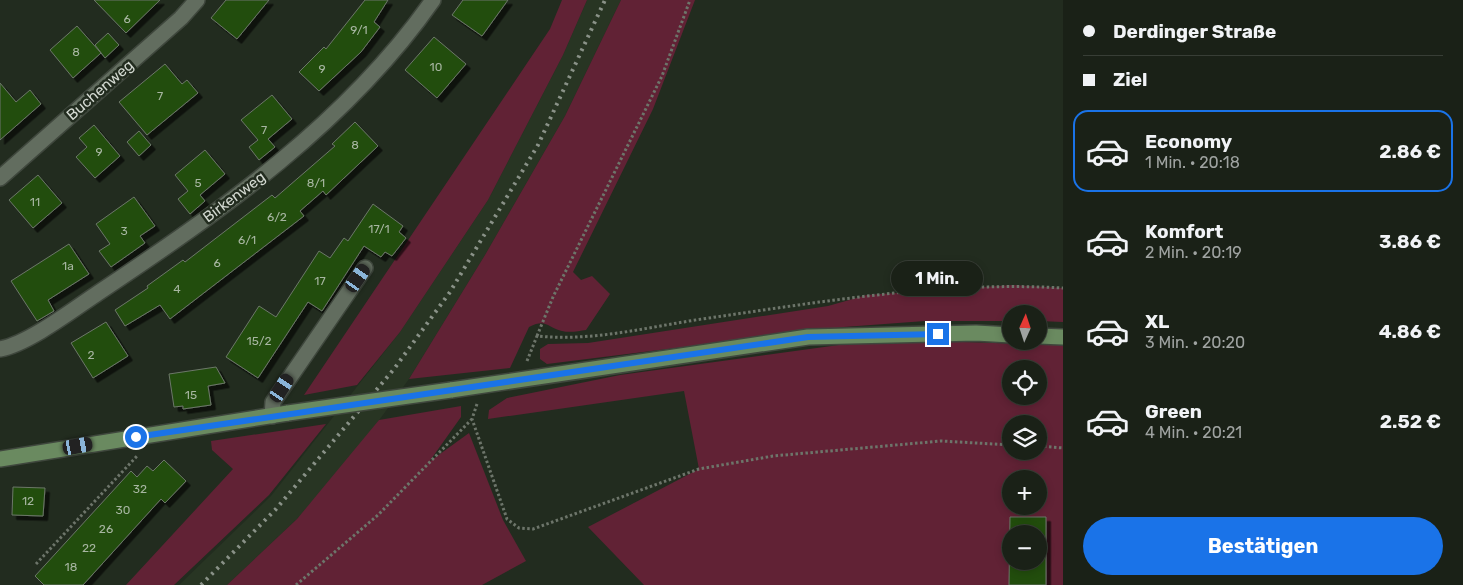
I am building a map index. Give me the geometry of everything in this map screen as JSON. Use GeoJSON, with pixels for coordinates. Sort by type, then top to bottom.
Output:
{"type":"FeatureCollection","features":[{"type":"Feature","properties":{"kind":"main road"},"geometry":{"type":"LineString","coordinates":[[0,460],[288,413],[808,337],[1002,335]]}},
{"type":"Feature","properties":{"kind":"main road"},"geometry":{"type":"LineString","coordinates":[[1048,336],[1063,337]]}},
{"type":"Feature","properties":{"kind":"street","name":"Buchenweg"},"geometry":{"type":"LineString","coordinates":[[0,178],[181,18],[197,0]]}},
{"type":"Feature","properties":{"kind":"street","name":"Birkenweg"},"geometry":{"type":"LineString","coordinates":[[0,349],[43,330],[175,242],[292,153],[367,81],[419,20],[433,0]]}},
{"type":"Feature","properties":{"kind":"street"},"geometry":{"type":"LineString","coordinates":[[272,416],[273,402],[365,268]]}},
{"type":"Feature","properties":{"kind":"path"},"geometry":{"type":"LineString","coordinates":[[519,380],[552,297],[662,76],[690,0]]}},
{"type":"Feature","properties":{"kind":"path"},"geometry":{"type":"LineString","coordinates":[[536,336],[589,338],[867,295],[1013,285],[1063,288]]}},
{"type":"Feature","properties":{"kind":"path"},"geometry":{"type":"LineString","coordinates":[[296,585],[378,515],[472,420],[476,408],[477,386]]}},
{"type":"Feature","properties":{"kind":"path"},"geometry":{"type":"LineString","coordinates":[[472,420],[507,519],[519,528],[533,529],[699,469],[773,456],[941,441],[1002,444]]}},
{"type":"Feature","properties":{"kind":"path"},"geometry":{"type":"LineString","coordinates":[[36,564],[138,455],[136,437]]}},
{"type":"Feature","properties":{"kind":"path"},"geometry":{"type":"LineString","coordinates":[[1047,447],[1063,448]]}},
{"type":"Feature","properties":{"kind":"shaded area"},"geometry":{"type":"Polygon","coordinates":[[[562,0],[587,0],[563,55],[488,200],[400,332],[357,385],[304,395],[550,29],[562,0]]]}},
{"type":"Feature","properties":{"kind":"shaded area"},"geometry":{"type":"Polygon","coordinates":[[[587,0],[621,0],[565,116],[485,255],[409,379],[364,441],[297,519],[227,585],[179,585],[271,496],[400,332],[488,200],[563,55],[587,0]]]}},
{"type":"Feature","properties":{"kind":"shaded area"},"geometry":{"type":"Polygon","coordinates":[[[621,0],[695,0],[653,109],[573,272],[581,280],[592,276],[610,294],[586,330],[565,332],[540,323],[529,327],[510,368],[409,379],[485,255],[565,116],[621,0]]]}},
{"type":"Feature","properties":{"kind":"shaded area"},"geometry":{"type":"Polygon","coordinates":[[[1013,285],[1063,288],[1063,322],[1048,321],[1048,305],[1002,305],[1002,321],[925,321],[844,327],[547,364],[540,359],[540,349],[548,344],[588,343],[828,306],[867,295],[1013,285]]]}},
{"type":"Feature","properties":{"kind":"shaded area"},"geometry":{"type":"Polygon","coordinates":[[[1002,343],[1002,350],[1048,350],[1048,345],[1063,345],[1063,585],[644,585],[588,527],[699,469],[684,391],[488,419],[489,410],[507,398],[620,375],[846,344],[1002,343]]]}},
{"type":"Feature","properties":{"kind":"shaded area"},"geometry":{"type":"Polygon","coordinates":[[[461,406],[461,417],[429,462],[469,433],[503,520],[526,561],[482,585],[227,585],[297,519],[379,420],[461,406]]]}},
{"type":"Feature","properties":{"kind":"shaded area"},"geometry":{"type":"Polygon","coordinates":[[[326,424],[269,495],[174,585],[126,585],[233,469],[212,450],[211,441],[326,424]]]}},
{"type":"Feature","properties":{"kind":"building"},"geometry":{"type":"Polygon","coordinates":[[[94,0],[160,0],[126,33],[94,0]]]}},
{"type":"Feature","properties":{"kind":"building"},"geometry":{"type":"Polygon","coordinates":[[[226,0],[269,0],[237,39],[211,18],[226,0]]]}},
{"type":"Feature","properties":{"kind":"building"},"geometry":{"type":"Polygon","coordinates":[[[365,0],[388,0],[374,22],[380,27],[361,52],[319,91],[299,72],[324,47],[326,49],[365,0]]]}},
{"type":"Feature","properties":{"kind":"building"},"geometry":{"type":"Polygon","coordinates":[[[463,0],[508,0],[482,36],[452,15],[463,0]]]}},
{"type":"Feature","properties":{"kind":"building"},"geometry":{"type":"Polygon","coordinates":[[[77,26],[101,53],[73,78],[50,50],[77,26]]]}},
{"type":"Feature","properties":{"kind":"building"},"geometry":{"type":"Polygon","coordinates":[[[108,33],[119,45],[105,58],[95,45],[108,33]]]}},
{"type":"Feature","properties":{"kind":"building"},"geometry":{"type":"Polygon","coordinates":[[[434,37],[466,64],[437,98],[405,70],[434,37]]]}},
{"type":"Feature","properties":{"kind":"building"},"geometry":{"type":"Polygon","coordinates":[[[165,64],[182,84],[187,80],[198,93],[147,135],[119,102],[165,64]]]}},
{"type":"Feature","properties":{"kind":"building"},"geometry":{"type":"Polygon","coordinates":[[[0,83],[16,102],[30,90],[41,104],[0,140],[0,83]]]}},
{"type":"Feature","properties":{"kind":"building"},"geometry":{"type":"Polygon","coordinates":[[[272,95],[292,119],[268,139],[275,147],[259,160],[249,147],[258,140],[241,120],[272,95]]]}},
{"type":"Feature","properties":{"kind":"building"},"geometry":{"type":"Polygon","coordinates":[[[355,122],[378,146],[326,195],[323,191],[300,211],[304,216],[170,319],[160,305],[125,326],[115,310],[148,288],[147,286],[183,260],[185,262],[272,195],[275,198],[335,146],[332,144],[355,122]]]}},
{"type":"Feature","properties":{"kind":"building"},"geometry":{"type":"Polygon","coordinates":[[[94,125],[120,156],[95,178],[76,157],[87,147],[79,138],[94,125]]]}},
{"type":"Feature","properties":{"kind":"building"},"geometry":{"type":"Polygon","coordinates":[[[139,131],[151,145],[139,156],[127,142],[139,131]]]}},
{"type":"Feature","properties":{"kind":"building"},"geometry":{"type":"Polygon","coordinates":[[[205,150],[225,174],[200,195],[205,201],[190,214],[178,199],[188,191],[175,175],[205,150]]]}},
{"type":"Feature","properties":{"kind":"building"},"geometry":{"type":"Polygon","coordinates":[[[38,175],[62,203],[33,228],[9,200],[38,175]]]}},
{"type":"Feature","properties":{"kind":"building"},"geometry":{"type":"Polygon","coordinates":[[[134,197],[155,226],[140,236],[145,243],[111,267],[99,251],[110,244],[96,224],[134,197]]]}},
{"type":"Feature","properties":{"kind":"building"},"geometry":{"type":"Polygon","coordinates":[[[373,204],[403,226],[399,232],[406,238],[392,256],[385,252],[381,257],[364,246],[322,311],[308,302],[258,378],[226,357],[259,306],[276,317],[319,251],[330,258],[344,238],[348,241],[373,204]]]}},
{"type":"Feature","properties":{"kind":"building"},"geometry":{"type":"Polygon","coordinates":[[[69,244],[89,274],[48,300],[54,311],[37,321],[11,281],[69,244]]]}},
{"type":"Feature","properties":{"kind":"building"},"geometry":{"type":"Polygon","coordinates":[[[106,322],[128,356],[93,378],[71,343],[106,322]]]}},
{"type":"Feature","properties":{"kind":"building"},"geometry":{"type":"Polygon","coordinates":[[[216,367],[225,383],[208,386],[211,405],[183,409],[183,406],[174,407],[169,374],[216,367]]]}},
{"type":"Feature","properties":{"kind":"building"},"geometry":{"type":"Polygon","coordinates":[[[164,460],[186,481],[165,503],[161,499],[83,585],[44,585],[35,576],[131,471],[137,477],[147,466],[153,471],[164,460]]]}},
{"type":"Feature","properties":{"kind":"building"},"geometry":{"type":"Polygon","coordinates":[[[13,487],[45,488],[43,516],[12,515],[13,487]]]}},
{"type":"Feature","properties":{"kind":"building"},"geometry":{"type":"Polygon","coordinates":[[[1010,517],[1046,517],[1046,525],[1010,525],[1010,517]]]}},
{"type":"Feature","properties":{"kind":"building"},"geometry":{"type":"Polygon","coordinates":[[[1009,570],[1046,570],[1046,585],[1009,585],[1009,570]]]}},
{"type":"Feature","properties":{"kind":"railway"},"geometry":{"type":"LineString","coordinates":[[201,585],[276,509],[394,369],[450,292],[538,145],[605,0]]}},
{"type":"Feature","properties":{"kind":"route"},"geometry":{"type":"LineString","coordinates":[[136,437],[808,337],[938,334]]}}]}
